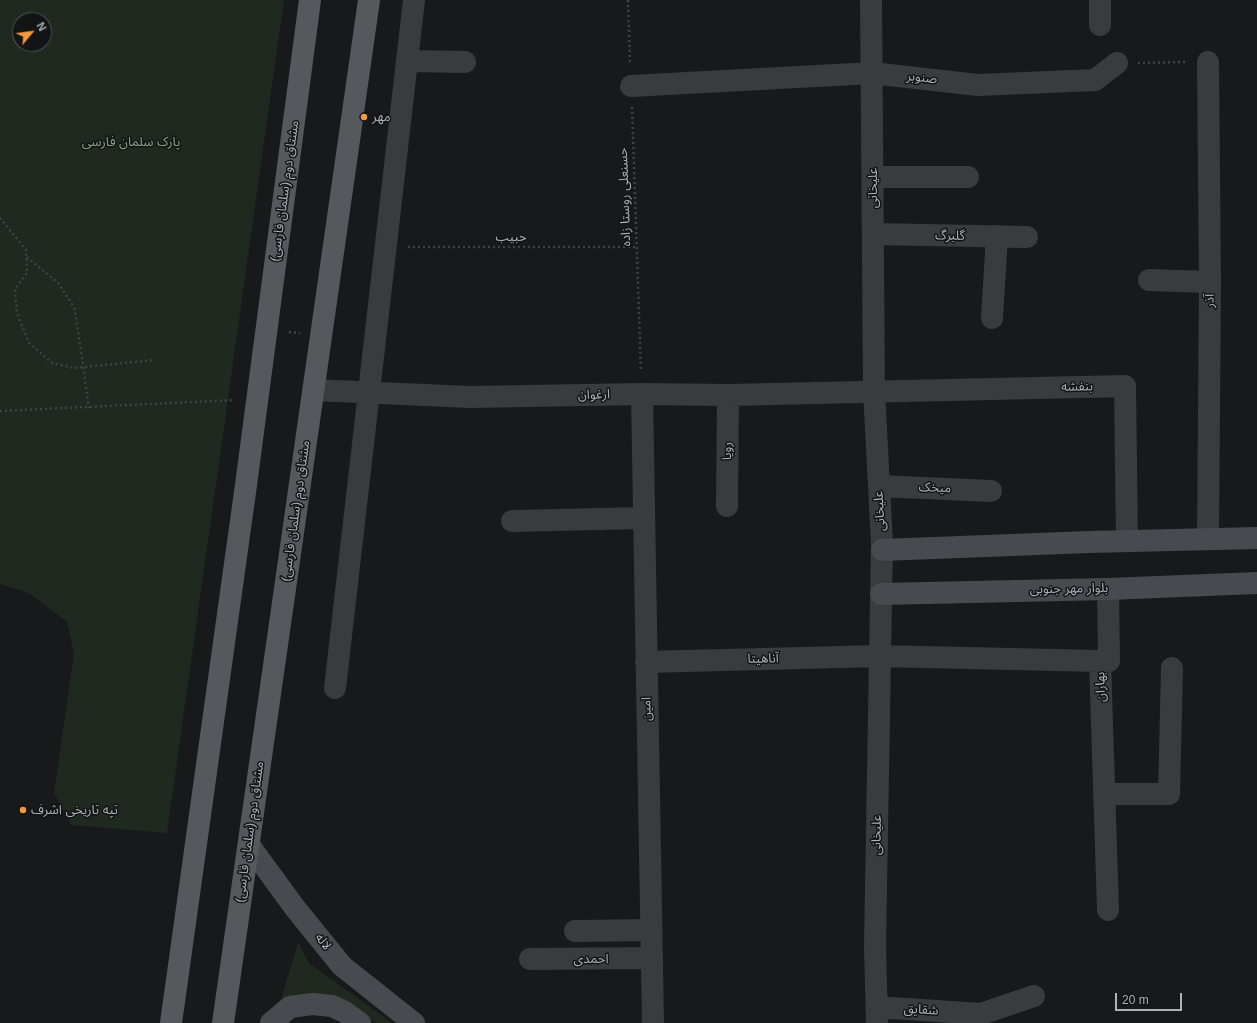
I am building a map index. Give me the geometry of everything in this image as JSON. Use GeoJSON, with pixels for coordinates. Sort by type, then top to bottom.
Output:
{"type":"FeatureCollection","features":[{"type":"Feature","properties":{"kind":"main road","name":"مشتاق دوم (سلمان فارسی)"},"geometry":{"type":"LineString","coordinates":[[171,1023],[310,0]]}},
{"type":"Feature","properties":{"kind":"main road","name":"مشتاق دوم (سلمان فارسی)"},"geometry":{"type":"LineString","coordinates":[[223,1023],[369,0]]}},
{"type":"Feature","properties":{"kind":"street"},"geometry":{"type":"LineString","coordinates":[[335,688],[414,0]]}},
{"type":"Feature","properties":{"kind":"street","name":"علیخانی"},"geometry":{"type":"LineString","coordinates":[[871,0],[874,391],[882,550],[875,946],[877,1015]]}},
{"type":"Feature","properties":{"kind":"street"},"geometry":{"type":"LineString","coordinates":[[1100,0],[1100,25]]}},
{"type":"Feature","properties":{"kind":"street"},"geometry":{"type":"LineString","coordinates":[[407,61],[465,62]]}},
{"type":"Feature","properties":{"kind":"street","name":"آذر"},"geometry":{"type":"LineString","coordinates":[[1208,62],[1210,282],[1208,539]]}},
{"type":"Feature","properties":{"kind":"street","name":"صنوبر"},"geometry":{"type":"LineString","coordinates":[[631,86],[872,73],[978,85],[1095,80],[1117,63]]}},
{"type":"Feature","properties":{"kind":"street"},"geometry":{"type":"LineString","coordinates":[[872,177],[968,177]]}},
{"type":"Feature","properties":{"kind":"street","name":"گلبرگ"},"geometry":{"type":"LineString","coordinates":[[873,234],[1027,237]]}},
{"type":"Feature","properties":{"kind":"street"},"geometry":{"type":"LineString","coordinates":[[992,318],[997,236]]}},
{"type":"Feature","properties":{"kind":"street"},"geometry":{"type":"LineString","coordinates":[[1149,280],[1210,282]]}},
{"type":"Feature","properties":{"kind":"street","name":"بنفشه"},"geometry":{"type":"LineString","coordinates":[[874,391],[1125,386],[1127,541]]}},
{"type":"Feature","properties":{"kind":"street","name":"ارغوان"},"geometry":{"type":"LineString","coordinates":[[313,390],[470,397],[642,394],[728,395],[874,391]]}},
{"type":"Feature","properties":{"kind":"street","name":"امین"},"geometry":{"type":"LineString","coordinates":[[642,394],[653,1023]]}},
{"type":"Feature","properties":{"kind":"street","name":"رویا"},"geometry":{"type":"LineString","coordinates":[[727,506],[728,395]]}},
{"type":"Feature","properties":{"kind":"street","name":"میخک"},"geometry":{"type":"LineString","coordinates":[[879,486],[991,491]]}},
{"type":"Feature","properties":{"kind":"street"},"geometry":{"type":"LineString","coordinates":[[512,520],[644,518]]}},
{"type":"Feature","properties":{"kind":"street"},"geometry":{"type":"LineString","coordinates":[[882,550],[1257,538]]}},
{"type":"Feature","properties":{"kind":"street","name":"بلوار مهر جنوبی"},"geometry":{"type":"LineString","coordinates":[[881,594],[1108,589],[1257,583]]}},
{"type":"Feature","properties":{"kind":"street"},"geometry":{"type":"LineString","coordinates":[[1100,661],[1109,661],[1108,589]]}},
{"type":"Feature","properties":{"kind":"street","name":"آناهیتا"},"geometry":{"type":"LineString","coordinates":[[646,662],[880,656]]}},
{"type":"Feature","properties":{"kind":"street","name":"بهاران"},"geometry":{"type":"LineString","coordinates":[[880,656],[1100,661],[1108,910]]}},
{"type":"Feature","properties":{"kind":"street"},"geometry":{"type":"LineString","coordinates":[[1104,794],[1169,794],[1172,668]]}},
{"type":"Feature","properties":{"kind":"street","name":"لاله"},"geometry":{"type":"LineString","coordinates":[[249,845],[295,908],[342,966],[414,1023]]}},
{"type":"Feature","properties":{"kind":"street"},"geometry":{"type":"LineString","coordinates":[[575,930],[651,930]]}},
{"type":"Feature","properties":{"kind":"street","name":"احمدی"},"geometry":{"type":"LineString","coordinates":[[530,959],[652,958]]}},
{"type":"Feature","properties":{"kind":"street","name":"شقایق"},"geometry":{"type":"LineString","coordinates":[[877,1015],[981,1014],[1034,996]]}},
{"type":"Feature","properties":{"kind":"street"},"geometry":{"type":"LineString","coordinates":[[271,1023],[290,1007],[312,1004],[332,1006],[345,1012],[360,1023]]}},
{"type":"Feature","properties":{"kind":"path","name":"حسنعلی روستا زاده"},"geometry":{"type":"LineString","coordinates":[[628,0],[642,394]]}},
{"type":"Feature","properties":{"kind":"path"},"geometry":{"type":"LineString","coordinates":[[1117,63],[1208,62]]}},
{"type":"Feature","properties":{"kind":"path"},"geometry":{"type":"LineString","coordinates":[[0,218],[26,250],[27,273],[15,290],[17,313],[29,343],[52,364],[74,368],[155,360]]}},
{"type":"Feature","properties":{"kind":"path","name":"حبیب"},"geometry":{"type":"LineString","coordinates":[[385,247],[637,247]]}},
{"type":"Feature","properties":{"kind":"path"},"geometry":{"type":"LineString","coordinates":[[26,256],[58,283],[74,307],[89,408]]}},
{"type":"Feature","properties":{"kind":"path"},"geometry":{"type":"LineString","coordinates":[[0,411],[89,408],[257,398]]}},
{"type":"Feature","properties":{"kind":"green space","name":"پارک سلمان فارسی"},"geometry":{"type":"Polygon","coordinates":[[[0,0],[284,0],[167,833],[71,825],[54,793],[74,654],[67,622],[29,593],[0,584],[0,0]]]}},
{"type":"Feature","properties":{"kind":"green space"},"geometry":{"type":"Polygon","coordinates":[[[298,943],[309,963],[392,1023],[376,1023],[333,1001],[279,1006],[298,943]]]}},
{"type":"Feature","properties":{"kind":"place","name":"مهر"},"geometry":{"type":"Point","coordinates":[364,117]}},
{"type":"Feature","properties":{"kind":"place","name":"تپه تاریخی اشرف"},"geometry":{"type":"Point","coordinates":[23,810]}}]}
